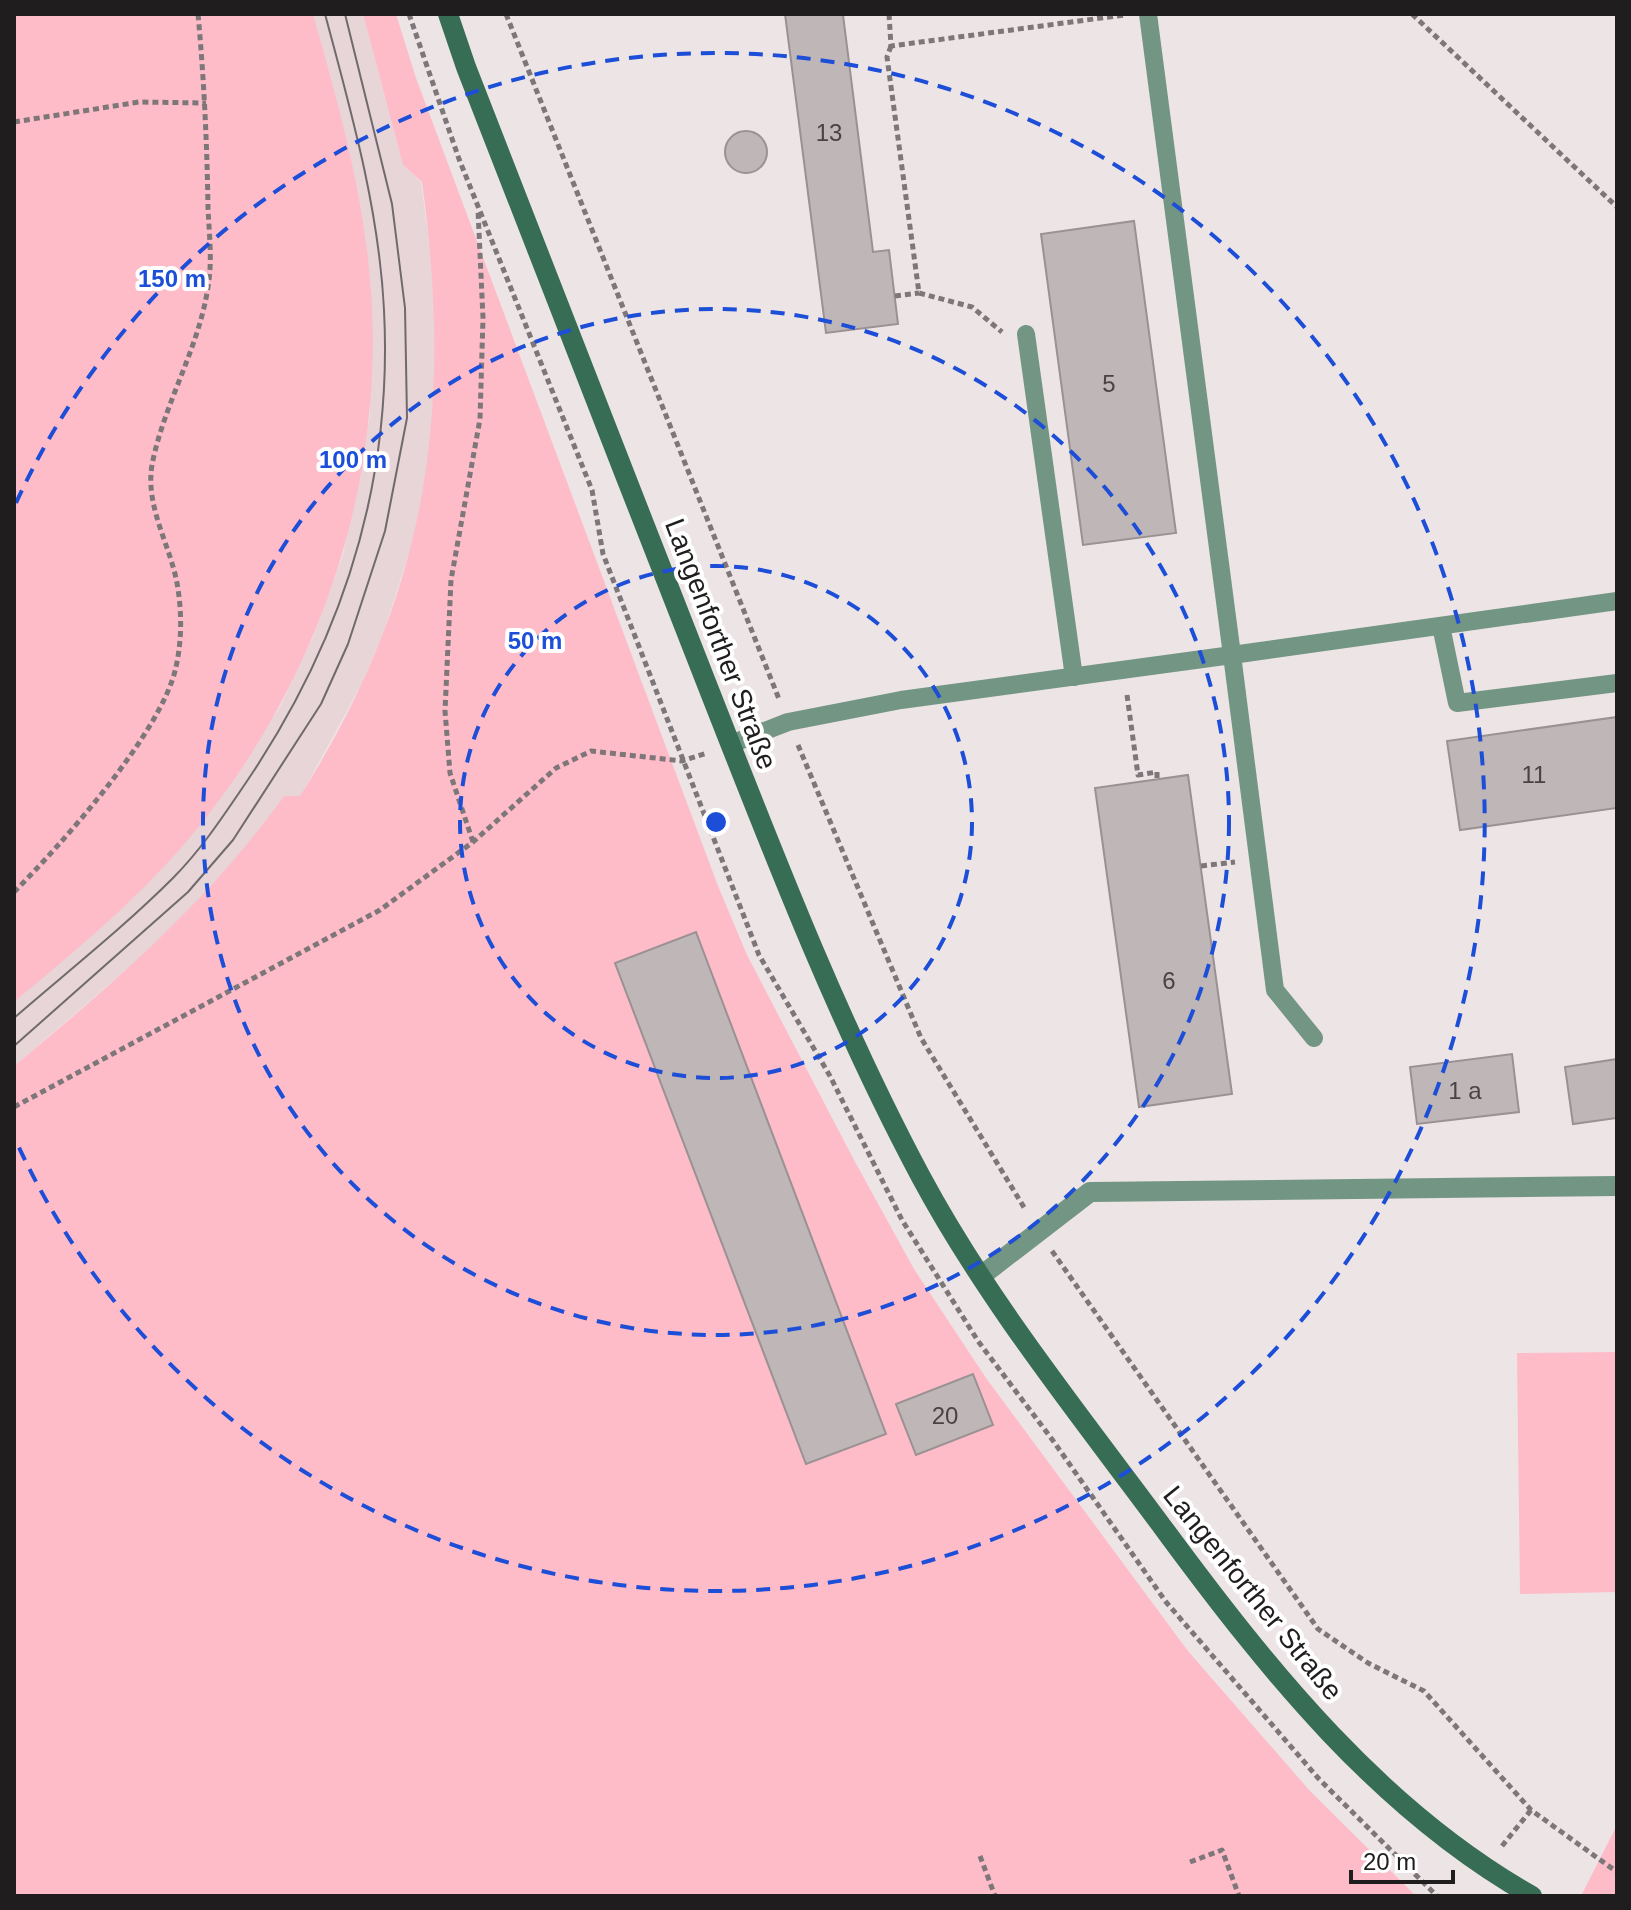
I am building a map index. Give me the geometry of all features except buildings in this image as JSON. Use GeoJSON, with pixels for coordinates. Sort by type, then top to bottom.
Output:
{"type":"FeatureCollection","features":[{"type":"Feature","properties":{"kind":"main road","name":"Langenforther Straße"},"geometry":{"type":"LineString","coordinates":[[448,14],[476,95],[789,897],[865,1066],[923,1181],[981,1276],[1235,1624],[1310,1712],[1434,1832],[1483,1869],[1532,1896]]}},
{"type":"Feature","properties":{"kind":"street"},"geometry":{"type":"LineString","coordinates":[[981,1276],[1090,1192],[1617,1186]]}},
{"type":"Feature","properties":{"kind":"lane"},"geometry":{"type":"LineString","coordinates":[[1148,14],[1275,990],[1314,1038]]}},
{"type":"Feature","properties":{"kind":"lane"},"geometry":{"type":"LineString","coordinates":[[1026,334],[1074,677]]}},
{"type":"Feature","properties":{"kind":"lane"},"geometry":{"type":"LineString","coordinates":[[731,744],[788,722],[901,700],[1617,601]]}},
{"type":"Feature","properties":{"kind":"lane"},"geometry":{"type":"LineString","coordinates":[[1441,626],[1457,703],[1617,683]]}},
{"type":"Feature","properties":{"kind":"path"},"geometry":{"type":"LineString","coordinates":[[14,892],[48,857],[130,754],[159,711],[176,670],[181,632],[176,581],[162,541],[152,468],[194,348],[209,279],[206,103],[198,14]]}},
{"type":"Feature","properties":{"kind":"path"},"geometry":{"type":"LineString","coordinates":[[14,1107],[380,910],[473,842],[556,768],[591,751],[682,761],[603,554],[592,490],[427,74],[409,14]]}},
{"type":"Feature","properties":{"kind":"path"},"geometry":{"type":"LineString","coordinates":[[506,14],[788,722],[921,1038],[1039,1232],[1318,1629],[1368,1663],[1424,1691],[1531,1810],[1617,1872]]}},
{"type":"Feature","properties":{"kind":"path"},"geometry":{"type":"LineString","coordinates":[[889,14],[891,46],[887,57],[919,293]]}},
{"type":"Feature","properties":{"kind":"path"},"geometry":{"type":"LineString","coordinates":[[891,46],[1129,14]]}},
{"type":"Feature","properties":{"kind":"path"},"geometry":{"type":"LineString","coordinates":[[1412,14],[1617,207]]}},
{"type":"Feature","properties":{"kind":"path"},"geometry":{"type":"LineString","coordinates":[[14,122],[139,102],[206,103]]}},
{"type":"Feature","properties":{"kind":"path"},"geometry":{"type":"LineString","coordinates":[[473,842],[450,773],[445,711],[451,580],[480,419],[483,318],[478,204]]}},
{"type":"Feature","properties":{"kind":"path"},"geometry":{"type":"LineString","coordinates":[[895,296],[919,293],[972,307],[1007,336],[1026,334]]}},
{"type":"Feature","properties":{"kind":"path"},"geometry":{"type":"LineString","coordinates":[[1123,670],[1138,775],[1157,772],[1157,780]]}},
{"type":"Feature","properties":{"kind":"path"},"geometry":{"type":"LineString","coordinates":[[1201,866],[1256,859]]}},
{"type":"Feature","properties":{"kind":"path"},"geometry":{"type":"LineString","coordinates":[[1498,1850],[1531,1810]]}},
{"type":"Feature","properties":{"kind":"path"},"geometry":{"type":"LineString","coordinates":[[1190,1862],[1222,1850],[1239,1896]]}},
{"type":"Feature","properties":{"kind":"path"},"geometry":{"type":"LineString","coordinates":[[980,1856],[995,1896]]}},
{"type":"Feature","properties":{"kind":"shaded area"},"geometry":{"type":"Polygon","coordinates":[[[14,14],[313,14],[357,190],[367,250],[373,330],[370,409],[358,488],[339,564],[312,639],[277,710],[235,778],[187,841],[104,925],[14,1002],[14,14]]]}},
{"type":"Feature","properties":{"kind":"shaded area"},"geometry":{"type":"Polygon","coordinates":[[[313,14],[363,14],[403,165],[421,182],[435,287],[437,350],[430,452],[413,541],[382,637],[361,685],[300,797],[284,796],[247,847],[170,932],[14,1066],[14,1002],[151,880],[218,802],[281,705],[313,637],[343,555],[370,416],[371,290],[343,127],[313,14]]]}},
{"type":"Feature","properties":{"kind":"shaded area"},"geometry":{"type":"Polygon","coordinates":[[[363,14],[396,14],[416,78],[718,886],[747,955],[914,1269],[986,1378],[1188,1651],[1310,1791],[1416,1896],[14,1896],[14,1066],[158,940],[224,872],[284,796],[300,796],[343,722],[377,648],[403,575],[421,501],[431,425],[434,348],[431,267],[422,182],[403,165],[363,14]]]}},
{"type":"Feature","properties":{"kind":"shaded area"},"geometry":{"type":"Polygon","coordinates":[[[1617,1352],[1617,1592],[1520,1594],[1517,1353],[1617,1352]]]}},
{"type":"Feature","properties":{"kind":"shaded area"},"geometry":{"type":"Polygon","coordinates":[[[1617,1825],[1617,1896],[1581,1896],[1617,1825]]]}},
{"type":"Feature","properties":{"kind":"tram line"},"geometry":{"type":"LineString","coordinates":[[14,1018],[154,896],[183,868],[210,834],[278,733],[308,677],[354,560],[380,438],[385,375],[384,310],[370,198],[325,14]]}},
{"type":"Feature","properties":{"kind":"tram line"},"geometry":{"type":"LineString","coordinates":[[14,1046],[188,892],[233,840],[321,704],[348,644],[385,531],[407,418],[405,308],[392,204],[345,14]]}}]}
